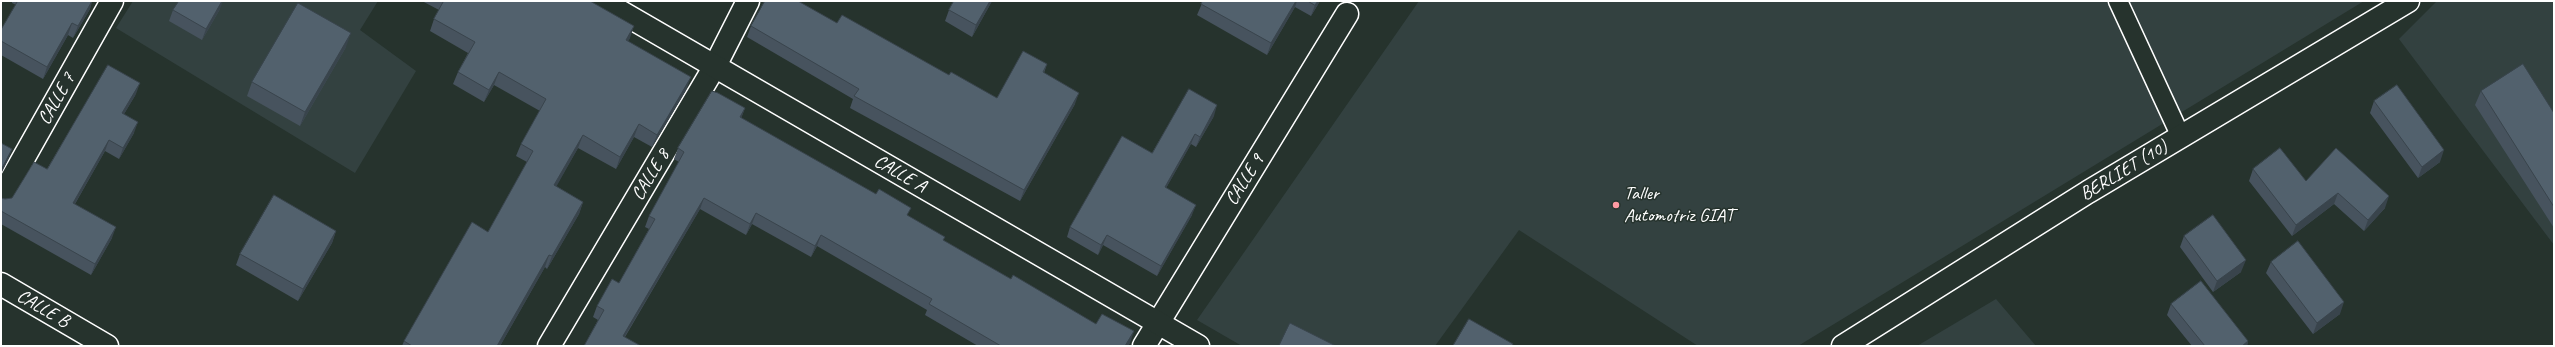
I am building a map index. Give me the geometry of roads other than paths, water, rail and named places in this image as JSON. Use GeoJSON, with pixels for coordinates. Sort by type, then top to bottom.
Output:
{"type":"FeatureCollection","features":[{"type":"Feature","properties":{"kind":"street","name":"CALLE 7"},"geometry":{"type":"LineString","coordinates":[[1,198],[112,1]]}},
{"type":"Feature","properties":{"kind":"street","name":"CALLE A"},"geometry":{"type":"LineString","coordinates":[[602,1],[1198,346]]}},
{"type":"Feature","properties":{"kind":"street","name":"CALLE 8"},"geometry":{"type":"LineString","coordinates":[[549,346],[715,66],[748,1]]}},
{"type":"Feature","properties":{"kind":"street","name":"BERLIET (10)"},"geometry":{"type":"LineString","coordinates":[[1843,346],[2088,192],[2398,4]]}},
{"type":"Feature","properties":{"kind":"street","name":"CALLE 9"},"geometry":{"type":"LineString","coordinates":[[1144,346],[1156,323],[1347,14]]}},
{"type":"Feature","properties":{"kind":"street","name":"CALLE B"},"geometry":{"type":"LineString","coordinates":[[1,284],[107,346]]}},
{"type":"Feature","properties":{"kind":"lane"},"geometry":{"type":"LineString","coordinates":[[2118,1],[2181,137]]}},
{"type":"Feature","properties":{"kind":"place","name":"Taller Automotriz GIAT"},"geometry":{"type":"Point","coordinates":[1616,205]}}]}
